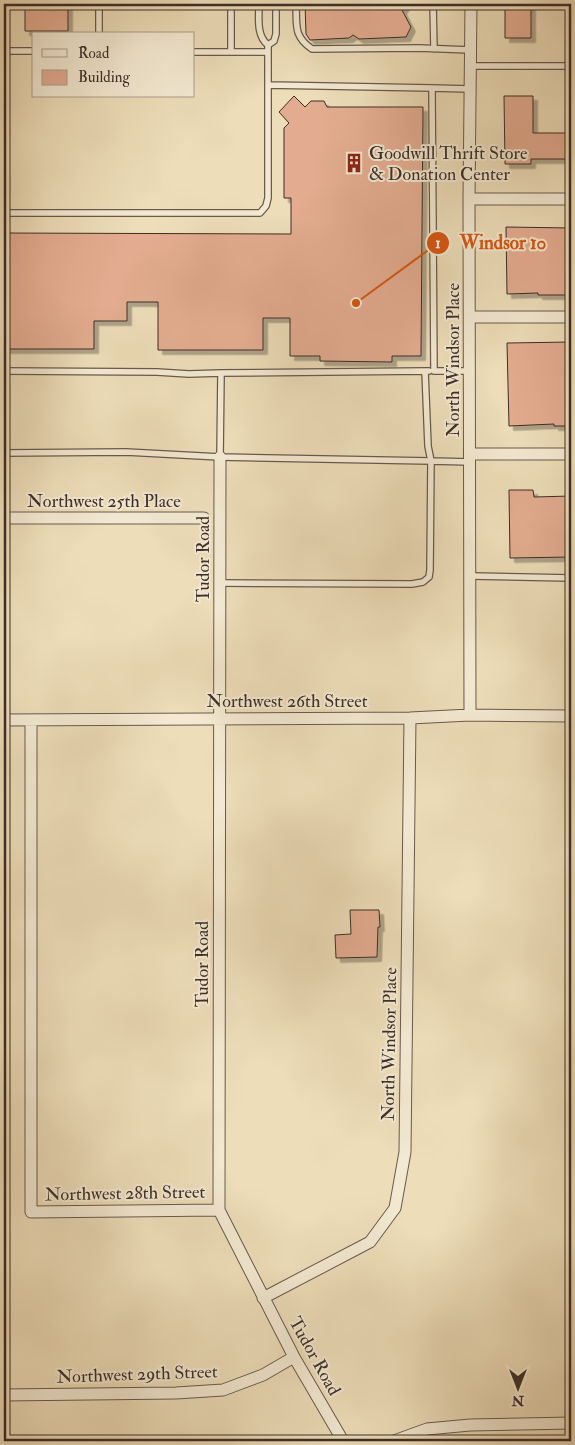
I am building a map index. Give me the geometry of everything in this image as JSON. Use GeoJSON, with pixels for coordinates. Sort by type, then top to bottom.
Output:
{"type":"FeatureCollection","features":[{"type":"Feature","properties":{"kind":"street","name":"North Windsor Place"},"geometry":{"type":"LineString","coordinates":[[470,4],[470,715]]}},
{"type":"Feature","properties":{"kind":"street"},"geometry":{"type":"LineString","coordinates":[[470,199],[571,199]]}},
{"type":"Feature","properties":{"kind":"street"},"geometry":{"type":"LineString","coordinates":[[470,317],[571,317]]}},
{"type":"Feature","properties":{"kind":"street"},"geometry":{"type":"LineString","coordinates":[[471,458],[571,454]]}},
{"type":"Feature","properties":{"kind":"street","name":"Tudor Road"},"geometry":{"type":"LineString","coordinates":[[220,456],[219,1210],[294,1357],[343,1441]]}},
{"type":"Feature","properties":{"kind":"street","name":"Northwest 25th Place"},"geometry":{"type":"LineString","coordinates":[[4,518],[204,518]]}},
{"type":"Feature","properties":{"kind":"street","name":"Northwest 26th Street"},"geometry":{"type":"LineString","coordinates":[[4,720],[410,718],[470,715],[571,716]]}},
{"type":"Feature","properties":{"kind":"street","name":"North Windsor Place"},"geometry":{"type":"LineString","coordinates":[[263,1298],[370,1242],[395,1208],[405,1152],[410,718]]}},
{"type":"Feature","properties":{"kind":"street","name":"Northwest 28th Street"},"geometry":{"type":"LineString","coordinates":[[31,720],[31,1212],[219,1210]]}},
{"type":"Feature","properties":{"kind":"street","name":"Northwest 29th Street"},"geometry":{"type":"LineString","coordinates":[[4,1394],[166,1394],[223,1390],[263,1375],[294,1357]]}},
{"type":"Feature","properties":{"kind":"street"},"geometry":{"type":"LineString","coordinates":[[394,1441],[427,1429],[470,1425],[571,1423]]}},
{"type":"Feature","properties":{"kind":"lane"},"geometry":{"type":"LineString","coordinates":[[99,4],[99,32]]}},
{"type":"Feature","properties":{"kind":"lane"},"geometry":{"type":"LineString","coordinates":[[231,4],[231,52]]}},
{"type":"Feature","properties":{"kind":"lane"},"geometry":{"type":"LineString","coordinates":[[4,213],[260,213],[266,206],[268,198],[268,45],[260,34],[259,4]]}},
{"type":"Feature","properties":{"kind":"lane"},"geometry":{"type":"LineString","coordinates":[[268,45],[274,41],[276,34],[276,4]]}},
{"type":"Feature","properties":{"kind":"lane"},"geometry":{"type":"LineString","coordinates":[[296,4],[297,29],[300,38],[312,49],[470,50]]}},
{"type":"Feature","properties":{"kind":"lane"},"geometry":{"type":"LineString","coordinates":[[433,4],[434,49]]}},
{"type":"Feature","properties":{"kind":"lane"},"geometry":{"type":"LineString","coordinates":[[4,51],[32,51]]}},
{"type":"Feature","properties":{"kind":"lane"},"geometry":{"type":"LineString","coordinates":[[195,52],[268,52]]}},
{"type":"Feature","properties":{"kind":"lane"},"geometry":{"type":"LineString","coordinates":[[470,66],[571,66]]}},
{"type":"Feature","properties":{"kind":"lane"},"geometry":{"type":"LineString","coordinates":[[268,85],[470,89]]}},
{"type":"Feature","properties":{"kind":"lane"},"geometry":{"type":"LineString","coordinates":[[432,88],[434,371]]}},
{"type":"Feature","properties":{"kind":"lane"},"geometry":{"type":"LineString","coordinates":[[221,583],[412,584],[423,582],[429,577],[431,461],[428,446],[425,371]]}},
{"type":"Feature","properties":{"kind":"lane"},"geometry":{"type":"LineString","coordinates":[[4,372],[149,372],[188,374],[470,371]]}},
{"type":"Feature","properties":{"kind":"lane"},"geometry":{"type":"LineString","coordinates":[[220,456],[221,373]]}},
{"type":"Feature","properties":{"kind":"lane"},"geometry":{"type":"LineString","coordinates":[[4,453],[126,452],[431,461],[471,458]]}},
{"type":"Feature","properties":{"kind":"lane"},"geometry":{"type":"LineString","coordinates":[[471,576],[571,578]]}},
{"type":"Feature","properties":{"kind":"building"},"geometry":{"type":"Polygon","coordinates":[[[25,4],[68,4],[68,31],[25,31],[25,4]]]}},
{"type":"Feature","properties":{"kind":"building"},"geometry":{"type":"Polygon","coordinates":[[[305,4],[406,4],[402,10],[411,27],[406,37],[359,39],[353,35],[349,38],[310,40],[306,34],[305,4]]]}},
{"type":"Feature","properties":{"kind":"building"},"geometry":{"type":"Polygon","coordinates":[[[505,4],[531,4],[531,38],[505,38],[505,4]]]}},
{"type":"Feature","properties":{"kind":"building"},"geometry":{"type":"Polygon","coordinates":[[[294,96],[305,107],[311,101],[324,101],[327,107],[423,107],[421,356],[392,356],[392,362],[320,361],[320,356],[290,356],[290,318],[263,318],[263,350],[158,350],[158,302],[127,302],[127,321],[94,321],[94,349],[4,349],[4,233],[291,234],[291,198],[284,198],[284,128],[289,123],[279,112],[294,96]]]}},
{"type":"Feature","properties":{"kind":"building"},"geometry":{"type":"Polygon","coordinates":[[[504,96],[533,96],[533,133],[571,133],[571,159],[531,159],[531,164],[505,164],[504,96]]]}},
{"type":"Feature","properties":{"kind":"building"},"geometry":{"type":"Polygon","coordinates":[[[506,227],[571,228],[571,255],[566,255],[566,295],[538,295],[538,293],[507,294],[506,227]]]}},
{"type":"Feature","properties":{"kind":"building"},"geometry":{"type":"Polygon","coordinates":[[[571,342],[571,426],[554,426],[554,424],[509,426],[507,343],[571,342]]]}},
{"type":"Feature","properties":{"kind":"building"},"geometry":{"type":"Polygon","coordinates":[[[509,490],[533,490],[534,497],[571,496],[571,557],[510,558],[509,490]]]}},
{"type":"Feature","properties":{"kind":"building"},"geometry":{"type":"Polygon","coordinates":[[[350,910],[379,910],[380,927],[378,927],[377,957],[336,958],[335,935],[351,934],[350,910]]]}},
{"type":"Feature","properties":{"kind":"place","name":"Goodwill Thrift Store & Donation Center"},"geometry":{"type":"Point","coordinates":[354,163]}},
{"type":"Feature","properties":{"kind":"place","name":"Windsor 10"},"geometry":{"type":"Point","coordinates":[356,303]}}]}
